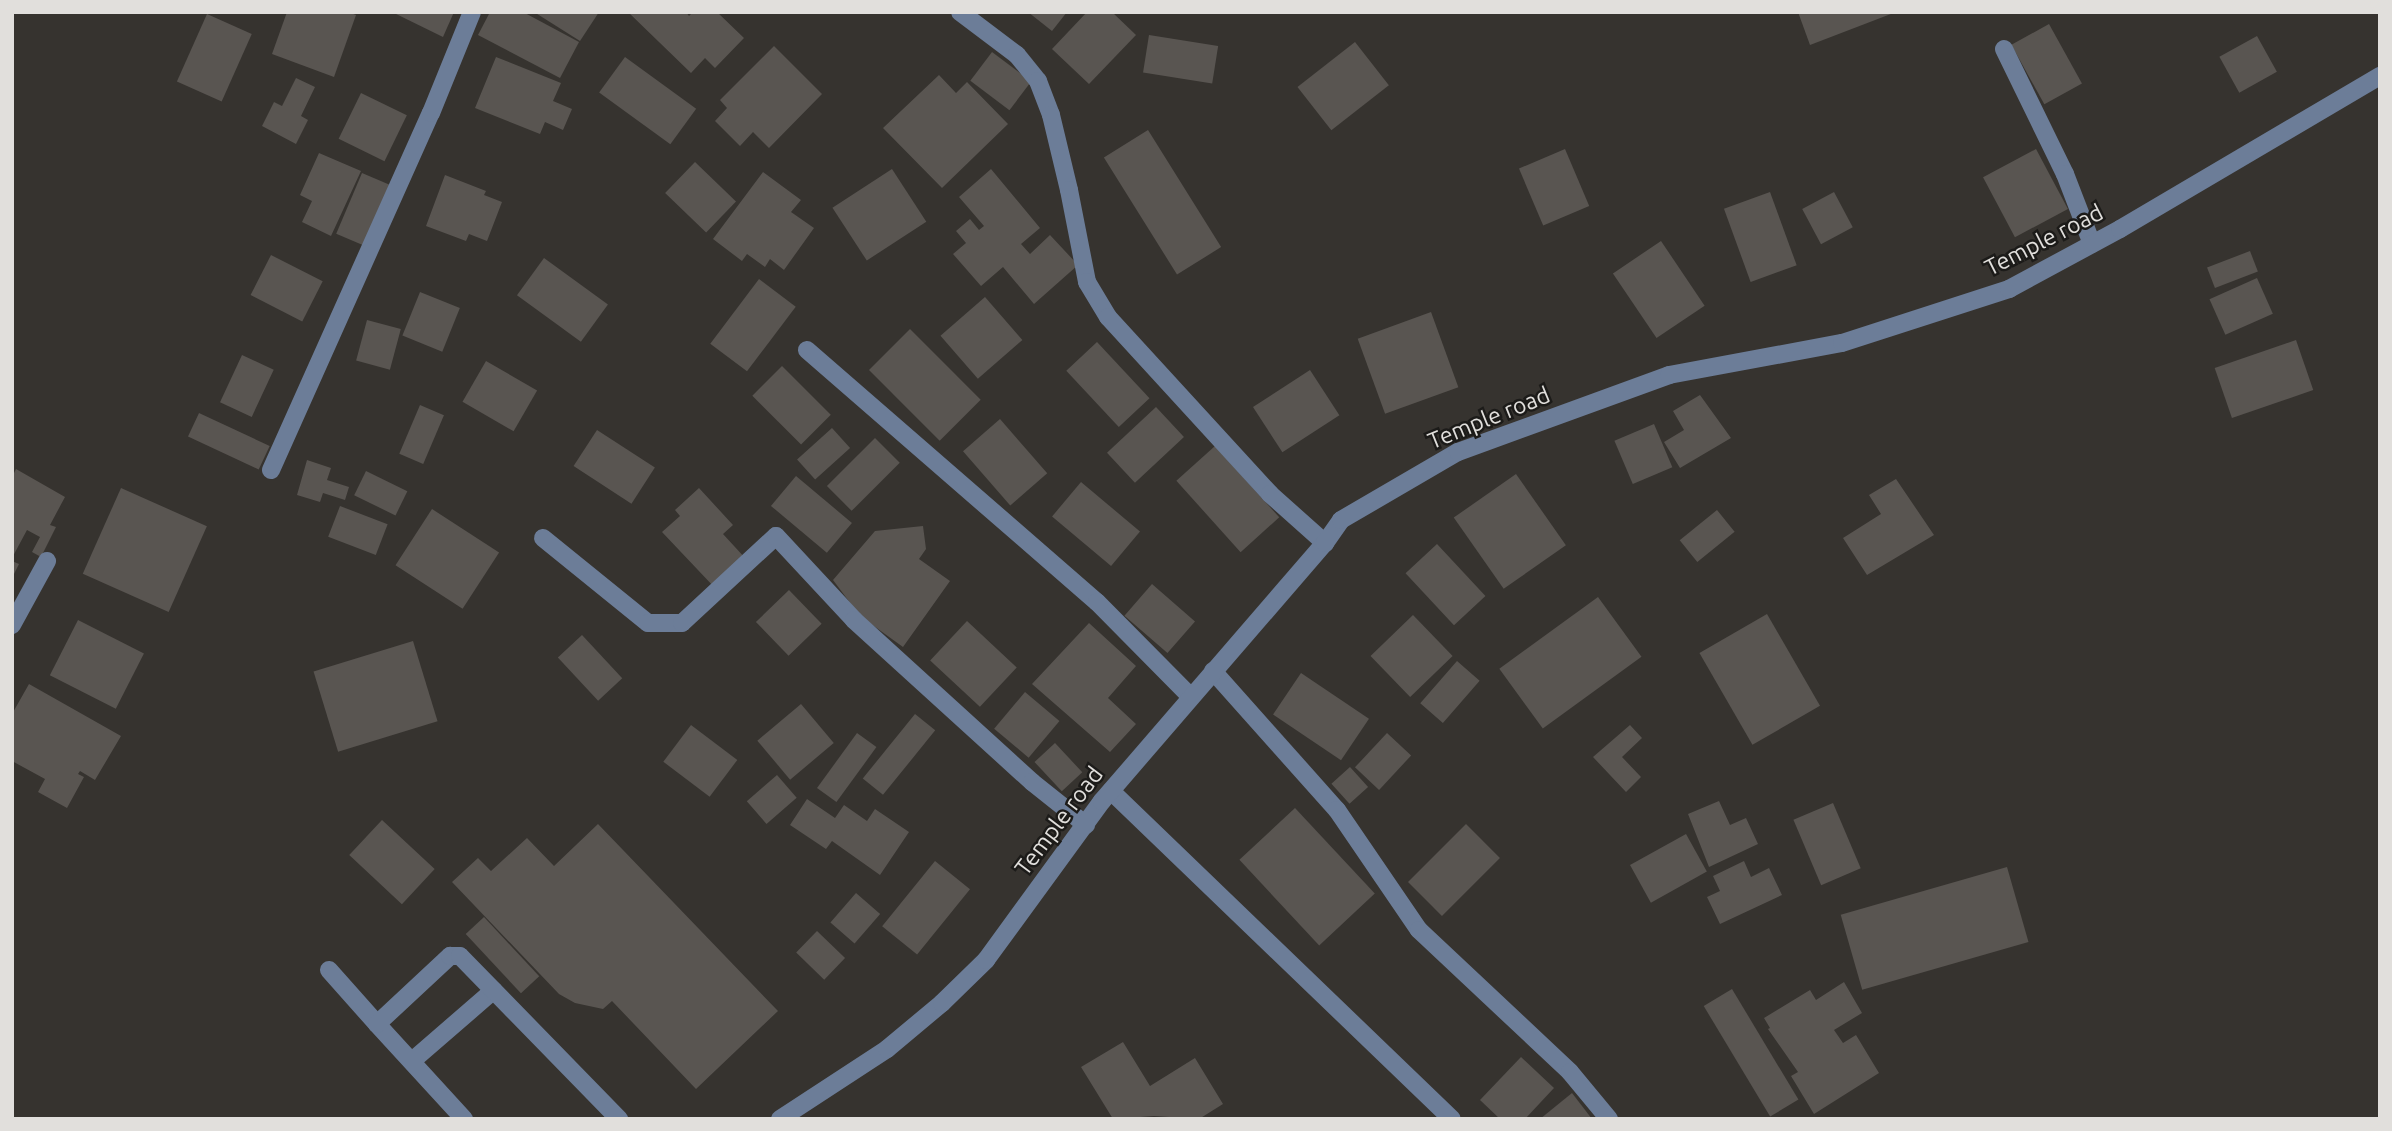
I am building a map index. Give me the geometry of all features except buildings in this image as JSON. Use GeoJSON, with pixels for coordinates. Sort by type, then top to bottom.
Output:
{"type":"FeatureCollection","features":[{"type":"Feature","properties":{"kind":"street"},"geometry":{"type":"LineString","coordinates":[[271,471],[431,113],[472,12]]}},
{"type":"Feature","properties":{"kind":"street"},"geometry":{"type":"LineString","coordinates":[[960,12],[1017,55],[1038,81],[1051,115],[1087,282],[1108,317],[1270,494],[1325,544]]}},
{"type":"Feature","properties":{"kind":"street"},"geometry":{"type":"LineString","coordinates":[[2004,49],[2065,174],[2092,244]]}},
{"type":"Feature","properties":{"kind":"street","name":"Temple road"},"geometry":{"type":"LineString","coordinates":[[779,1119],[887,1049],[942,1003],[986,960],[1111,791],[1190,696],[1325,544],[1341,520],[1458,452],[1669,375],[1842,343],[2009,289],[2092,244],[2380,76]]}},
{"type":"Feature","properties":{"kind":"street"},"geometry":{"type":"LineString","coordinates":[[807,350],[1097,601],[1190,696]]}},
{"type":"Feature","properties":{"kind":"street"},"geometry":{"type":"LineString","coordinates":[[543,538],[648,623],[682,623],[776,536],[854,620],[1032,782],[1086,825]]}},
{"type":"Feature","properties":{"kind":"street"},"geometry":{"type":"LineString","coordinates":[[12,625],[47,561]]}},
{"type":"Feature","properties":{"kind":"street"},"geometry":{"type":"LineString","coordinates":[[1213,671],[1337,810],[1419,930],[1570,1072],[1609,1119]]}},
{"type":"Feature","properties":{"kind":"street"},"geometry":{"type":"LineString","coordinates":[[1111,791],[1452,1119]]}},
{"type":"Feature","properties":{"kind":"street"},"geometry":{"type":"LineString","coordinates":[[377,1024],[450,956],[460,956],[619,1119]]}},
{"type":"Feature","properties":{"kind":"street"},"geometry":{"type":"LineString","coordinates":[[329,970],[464,1119]]}},
{"type":"Feature","properties":{"kind":"street"},"geometry":{"type":"LineString","coordinates":[[412,1061],[494,990]]}}]}
